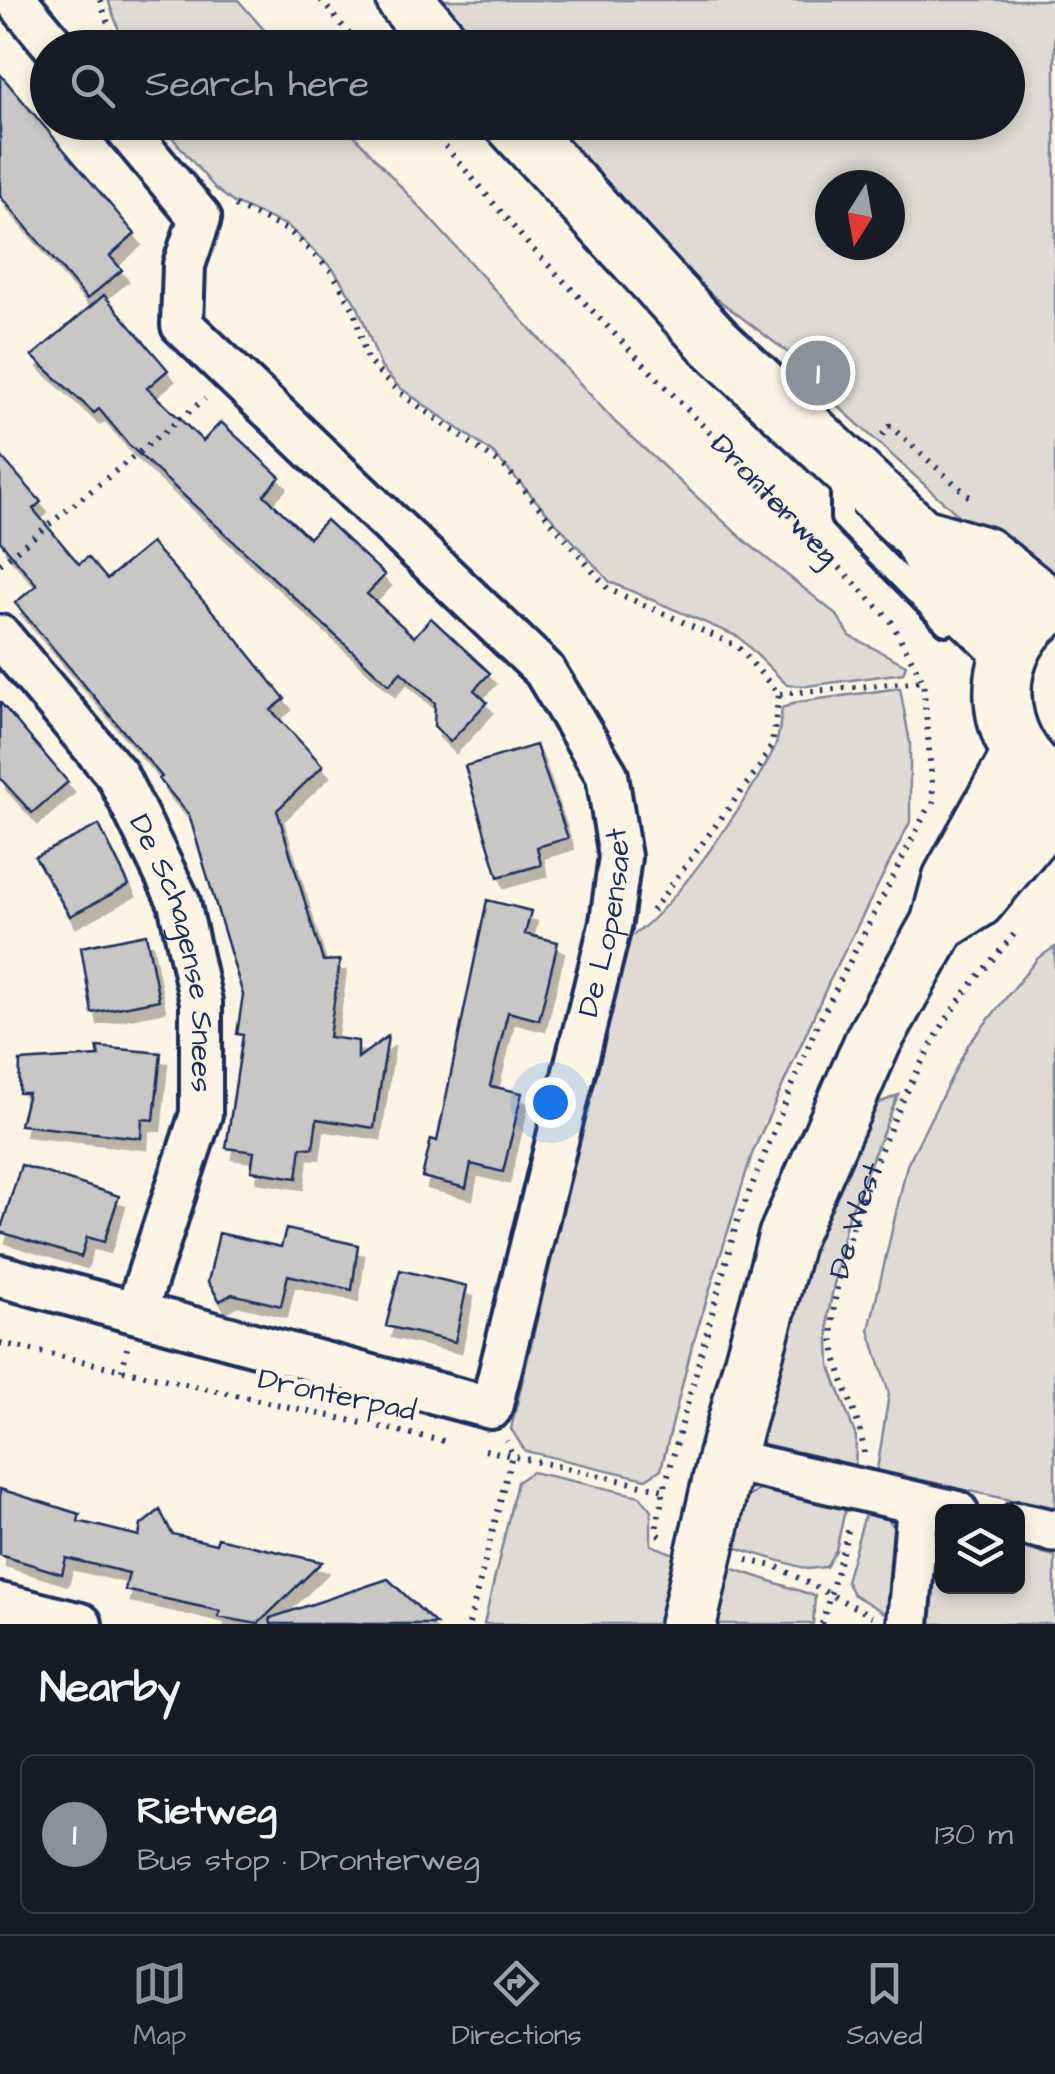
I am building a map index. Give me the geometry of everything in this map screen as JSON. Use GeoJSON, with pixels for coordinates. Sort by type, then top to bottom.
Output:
{"type":"FeatureCollection","features":[{"type":"Feature","properties":{"kind":"main road"},"geometry":{"type":"LineString","coordinates":[[405,0],[430,30]]}},
{"type":"Feature","properties":{"kind":"main road"},"geometry":{"type":"LineString","coordinates":[[528,140],[713,342],[920,536],[946,588],[993,659],[1005,719],[1038,770]]}},
{"type":"Feature","properties":{"kind":"main road"},"geometry":{"type":"LineString","coordinates":[[920,536],[984,555],[1052,605],[993,659]]}},
{"type":"Feature","properties":{"kind":"main road","name":"De West"},"geometry":{"type":"LineString","coordinates":[[688,1624],[726,1459],[787,1236],[874,1039],[939,924],[951,879],[975,834],[1038,770]]}},
{"type":"Feature","properties":{"kind":"main road","name":"De West"},"geometry":{"type":"LineString","coordinates":[[939,924],[977,900],[1055,805]]}},
{"type":"Feature","properties":{"kind":"street"},"geometry":{"type":"LineString","coordinates":[[16,0],[41,30]]}},
{"type":"Feature","properties":{"kind":"street","name":"De Lopensaet"},"geometry":{"type":"LineString","coordinates":[[135,140],[200,218],[184,265],[182,325],[544,670],[606,774],[620,857],[611,922],[491,1408]]}},
{"type":"Feature","properties":{"kind":"street","name":"De Schagense Snees"},"geometry":{"type":"LineString","coordinates":[[0,636],[117,774],[179,902],[202,1002],[201,1114],[136,1312]]}},
{"type":"Feature","properties":{"kind":"street"},"geometry":{"type":"LineString","coordinates":[[0,1276],[491,1408]]}},
{"type":"Feature","properties":{"kind":"street"},"geometry":{"type":"LineString","coordinates":[[726,1459],[935,1507]]}},
{"type":"Feature","properties":{"kind":"street"},"geometry":{"type":"LineString","coordinates":[[908,1624],[918,1504]]}},
{"type":"Feature","properties":{"kind":"street"},"geometry":{"type":"LineString","coordinates":[[1025,1525],[1055,1531]]}},
{"type":"Feature","properties":{"kind":"street"},"geometry":{"type":"LineString","coordinates":[[0,1604],[70,1623]]}},
{"type":"Feature","properties":{"kind":"lane","name":"Dronterweg"},"geometry":{"type":"LineString","coordinates":[[842,464],[842,518],[924,604],[993,659]]}},
{"type":"Feature","properties":{"kind":"path"},"geometry":{"type":"LineString","coordinates":[[100,0],[110,30]]}},
{"type":"Feature","properties":{"kind":"path"},"geometry":{"type":"LineString","coordinates":[[321,0],[346,30]]}},
{"type":"Feature","properties":{"kind":"path","name":"Dronterweg"},"geometry":{"type":"LineString","coordinates":[[439,140],[528,244],[891,620],[923,681],[930,804]]}},
{"type":"Feature","properties":{"kind":"path"},"geometry":{"type":"LineString","coordinates":[[220,196],[289,231],[332,272],[354,310],[367,360],[397,392],[469,437],[506,468],[608,589],[737,646],[779,694],[777,726],[766,756],[670,893],[633,926],[611,922]]}},
{"type":"Feature","properties":{"kind":"path"},"geometry":{"type":"LineString","coordinates":[[0,564],[234,376]]}},
{"type":"Feature","properties":{"kind":"path"},"geometry":{"type":"LineString","coordinates":[[779,694],[923,681]]}},
{"type":"Feature","properties":{"kind":"path"},"geometry":{"type":"LineString","coordinates":[[814,1032],[930,804],[975,834]]}},
{"type":"Feature","properties":{"kind":"path","name":"De West"},"geometry":{"type":"LineString","coordinates":[[822,1624],[865,1460],[862,1438],[837,1363],[833,1332],[850,1235],[870,1176],[960,1000],[1027,918]]}},
{"type":"Feature","properties":{"kind":"path","name":"Dronterpad"},"geometry":{"type":"LineString","coordinates":[[0,1343],[454,1443]]}},
{"type":"Feature","properties":{"kind":"path"},"geometry":{"type":"LineString","coordinates":[[469,1624],[512,1456],[491,1408]]}},
{"type":"Feature","properties":{"kind":"path"},"geometry":{"type":"LineString","coordinates":[[473,1447],[664,1490]]}},
{"type":"Feature","properties":{"kind":"path"},"geometry":{"type":"LineString","coordinates":[[831,1592],[886,1624]]}},
{"type":"Feature","properties":{"kind":"shaded area"},"geometry":{"type":"Polygon","coordinates":[[[108,0],[238,0],[264,30],[119,30],[108,0]]]}},
{"type":"Feature","properties":{"kind":"shaded area"},"geometry":{"type":"Polygon","coordinates":[[[425,0],[1055,0],[1055,582],[1014,566],[827,396],[791,355],[678,269],[553,140],[1025,140],[1025,30],[451,30],[425,0]]]}},
{"type":"Feature","properties":{"kind":"shaded area"},"geometry":{"type":"Polygon","coordinates":[[[174,140],[358,140],[616,423],[745,541],[837,615],[850,636],[906,665],[903,673],[807,686],[787,685],[739,637],[610,582],[493,453],[399,387],[381,367],[358,307],[334,270],[288,226],[234,203],[215,188],[174,140]]]}},
{"type":"Feature","properties":{"kind":"shaded area"},"geometry":{"type":"Polygon","coordinates":[[[900,688],[910,743],[910,822],[829,982],[752,1154],[691,1350],[661,1469],[646,1479],[525,1451],[511,1429],[627,939],[665,905],[730,822],[775,747],[782,708],[798,702],[900,688]]]}},
{"type":"Feature","properties":{"kind":"shaded area"},"geometry":{"type":"Polygon","coordinates":[[[1055,947],[1055,1510],[877,1470],[889,1394],[869,1330],[907,1165],[968,1045],[1038,958],[1055,947]]]}},
{"type":"Feature","properties":{"kind":"shaded area"},"geometry":{"type":"Polygon","coordinates":[[[898,1095],[846,1223],[828,1315],[830,1366],[856,1437],[855,1476],[770,1457],[754,1435],[791,1306],[856,1129],[867,1124],[877,1104],[898,1095]]]}},
{"type":"Feature","properties":{"kind":"shaded area"},"geometry":{"type":"Polygon","coordinates":[[[532,1472],[640,1496],[651,1510],[651,1545],[687,1559],[672,1624],[484,1624],[517,1482],[532,1472]]]}},
{"type":"Feature","properties":{"kind":"shaded area"},"geometry":{"type":"Polygon","coordinates":[[[762,1488],[846,1506],[836,1550],[826,1567],[807,1569],[730,1546],[740,1502],[762,1488]]]}},
{"type":"Feature","properties":{"kind":"shaded area"},"geometry":{"type":"Polygon","coordinates":[[[866,1511],[885,1516],[896,1531],[896,1620],[853,1594],[846,1581],[866,1511]]]}},
{"type":"Feature","properties":{"kind":"shaded area"},"geometry":{"type":"Polygon","coordinates":[[[931,1524],[935,1525],[935,1594],[1025,1594],[1025,1549],[1055,1556],[1055,1624],[920,1624],[931,1524]]]}},
{"type":"Feature","properties":{"kind":"shaded area"},"geometry":{"type":"Polygon","coordinates":[[[725,1566],[815,1596],[813,1624],[712,1624],[725,1566]]]}},
{"type":"Feature","properties":{"kind":"building"},"geometry":{"type":"Polygon","coordinates":[[[0,74],[30,110],[30,140],[56,140],[135,234],[110,256],[122,270],[87,299],[0,196],[0,74]]]}},
{"type":"Feature","properties":{"kind":"building"},"geometry":{"type":"Polygon","coordinates":[[[104,295],[168,370],[147,388],[203,441],[221,422],[280,477],[264,495],[309,538],[326,520],[385,575],[367,594],[414,637],[431,618],[490,673],[474,690],[487,702],[450,742],[434,726],[435,703],[401,672],[389,685],[129,445],[99,409],[94,413],[32,356],[104,295]]]}},
{"type":"Feature","properties":{"kind":"building"},"geometry":{"type":"Polygon","coordinates":[[[0,455],[41,502],[33,509],[79,564],[88,557],[107,579],[151,543],[285,699],[271,710],[323,766],[277,810],[323,961],[340,960],[329,1037],[358,1041],[358,1058],[388,1036],[374,1128],[317,1119],[313,1148],[301,1147],[297,1178],[251,1171],[254,1152],[226,1148],[243,1035],[237,1034],[243,995],[189,815],[159,779],[162,777],[15,603],[37,585],[0,541],[0,455]]]}},
{"type":"Feature","properties":{"kind":"building"},"geometry":{"type":"Polygon","coordinates":[[[0,702],[68,782],[32,813],[0,778],[0,702]]]}},
{"type":"Feature","properties":{"kind":"building"},"geometry":{"type":"Polygon","coordinates":[[[536,745],[568,838],[537,847],[541,865],[498,877],[465,766],[536,745]]]}},
{"type":"Feature","properties":{"kind":"building"},"geometry":{"type":"Polygon","coordinates":[[[99,825],[129,885],[70,916],[35,857],[99,825]]]}},
{"type":"Feature","properties":{"kind":"building"},"geometry":{"type":"Polygon","coordinates":[[[487,900],[531,911],[525,934],[558,942],[539,1020],[508,1012],[490,1086],[522,1093],[503,1172],[471,1164],[466,1188],[422,1177],[431,1139],[437,1141],[487,900]]]}},
{"type":"Feature","properties":{"kind":"building"},"geometry":{"type":"Polygon","coordinates":[[[146,934],[159,1000],[92,1013],[81,947],[146,934]]]}},
{"type":"Feature","properties":{"kind":"building"},"geometry":{"type":"Polygon","coordinates":[[[97,1047],[161,1053],[154,1120],[142,1119],[141,1138],[20,1125],[28,1093],[19,1093],[20,1061],[99,1056],[97,1047]]]}},
{"type":"Feature","properties":{"kind":"building"},"geometry":{"type":"Polygon","coordinates":[[[21,1165],[119,1196],[104,1242],[87,1237],[81,1257],[0,1232],[21,1165]]]}},
{"type":"Feature","properties":{"kind":"building"},"geometry":{"type":"Polygon","coordinates":[[[286,1229],[358,1245],[352,1290],[288,1275],[281,1306],[232,1294],[220,1301],[208,1282],[219,1233],[281,1247],[286,1229]]]}},
{"type":"Feature","properties":{"kind":"building"},"geometry":{"type":"Polygon","coordinates":[[[400,1270],[467,1286],[455,1342],[386,1326],[400,1270]]]}},
{"type":"Feature","properties":{"kind":"building"},"geometry":{"type":"Polygon","coordinates":[[[0,1489],[80,1514],[78,1521],[139,1536],[141,1525],[160,1510],[172,1534],[216,1544],[218,1538],[322,1562],[258,1624],[218,1617],[220,1611],[125,1590],[129,1573],[66,1558],[62,1574],[0,1555],[0,1489]]]}},
{"type":"Feature","properties":{"kind":"building"},"geometry":{"type":"Polygon","coordinates":[[[388,1579],[436,1624],[271,1624],[270,1618],[388,1579]]]}},
{"type":"Feature","properties":{"kind":"place","name":"Rietweg"},"geometry":{"type":"Point","coordinates":[818,373]}}]}
